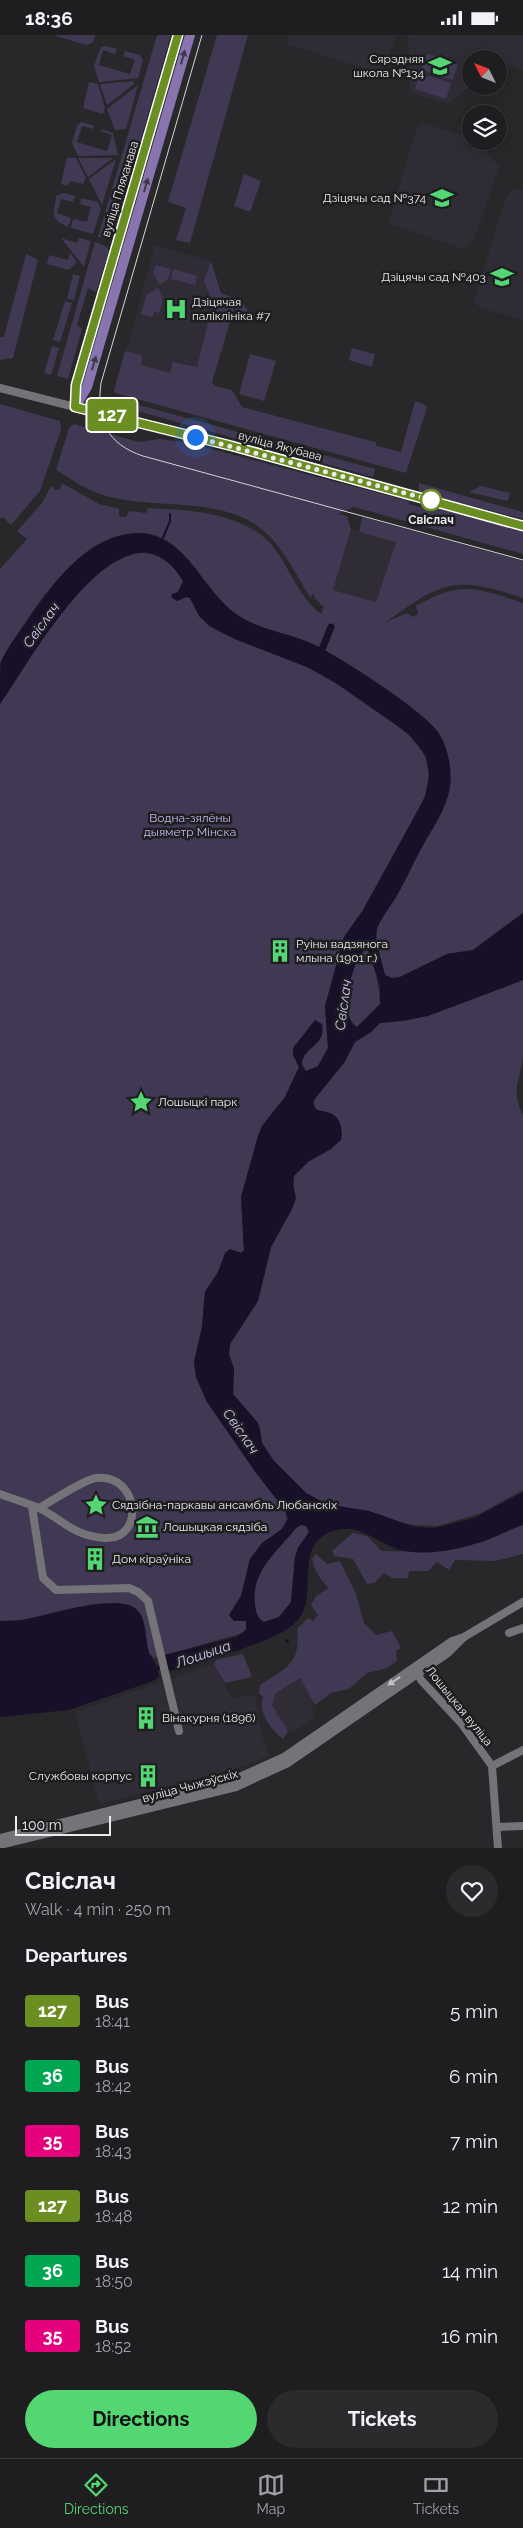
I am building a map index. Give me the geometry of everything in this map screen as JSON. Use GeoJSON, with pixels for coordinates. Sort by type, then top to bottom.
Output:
{"type":"FeatureCollection","features":[{"type":"Feature","properties":{"kind":"main road","name":"вуліца Пляханава"},"geometry":{"type":"LineString","coordinates":[[172,78],[178,35]]}},
{"type":"Feature","properties":{"kind":"main road","name":"вуліца Пляханава"},"geometry":{"type":"LineString","coordinates":[[75,407],[87,387],[172,78],[190,35]]}},
{"type":"Feature","properties":{"kind":"main road","name":"вуліца Якубава"},"geometry":{"type":"LineString","coordinates":[[75,407],[232,446],[523,526]]}},
{"type":"Feature","properties":{"kind":"street","name":"вуліца Якубава"},"geometry":{"type":"LineString","coordinates":[[0,388],[75,407]]}},
{"type":"Feature","properties":{"kind":"street"},"geometry":{"type":"LineString","coordinates":[[0,1494],[35,1507],[71,1529],[87,1535],[106,1538],[115,1537],[127,1528],[131,1521],[132,1509],[130,1495],[118,1483],[109,1479],[95,1479],[35,1507]]}},
{"type":"Feature","properties":{"kind":"street"},"geometry":{"type":"LineString","coordinates":[[35,1507],[43,1578],[56,1590],[128,1588],[138,1591],[150,1606],[160,1657],[179,1731]]}},
{"type":"Feature","properties":{"kind":"street","name":"вуліца Чыжэўскіх"},"geometry":{"type":"LineString","coordinates":[[0,1845],[236,1787],[288,1763],[416,1670],[452,1641],[464,1637],[523,1602]]}},
{"type":"Feature","properties":{"kind":"street"},"geometry":{"type":"LineString","coordinates":[[509,1633],[523,1628]]}},
{"type":"Feature","properties":{"kind":"street","name":"вуліца Чыжэўскіх"},"geometry":{"type":"LineString","coordinates":[[0,1838],[209,1786],[256,1771],[284,1757],[416,1670]]}},
{"type":"Feature","properties":{"kind":"street","name":"Лошыцкая вуліца"},"geometry":{"type":"LineString","coordinates":[[416,1670],[461,1723],[492,1766]]}},
{"type":"Feature","properties":{"kind":"street"},"geometry":{"type":"LineString","coordinates":[[498,1848],[492,1766],[523,1750]]}},
{"type":"Feature","properties":{"kind":"street"},"geometry":{"type":"LineString","coordinates":[[496,1827],[523,1826]]}},
{"type":"Feature","properties":{"kind":"shaded area"},"geometry":{"type":"Polygon","coordinates":[[[289,35],[396,35],[383,74],[286,44],[289,35]]]}},
{"type":"Feature","properties":{"kind":"shaded area","name":"Сярэдняя школа №134"},"geometry":{"type":"Polygon","coordinates":[[[408,35],[523,35],[523,70],[508,65],[508,50],[462,50],[462,92],[448,104],[410,93],[408,35]]]}},
{"type":"Feature","properties":{"kind":"shaded area","name":"Дзіцячы сад №374"},"geometry":{"type":"Polygon","coordinates":[[[423,123],[462,134],[462,150],[485,150],[499,167],[474,240],[463,249],[388,223],[418,124],[423,123]]]}},
{"type":"Feature","properties":{"kind":"shaded area","name":"Дзіцячы сад №403"},"geometry":{"type":"Polygon","coordinates":[[[516,188],[523,190],[523,320],[480,308],[474,301],[505,200],[510,191],[516,188]]]}},
{"type":"Feature","properties":{"kind":"shaded area","name":"Дзіцячая паліклініка #7"},"geometry":{"type":"Polygon","coordinates":[[[155,245],[211,261],[206,279],[215,303],[197,369],[173,380],[139,371],[126,352],[155,245]]]}},
{"type":"Feature","properties":{"kind":"shaded area"},"geometry":{"type":"Polygon","coordinates":[[[351,529],[396,542],[376,602],[333,590],[351,529]]]}},
{"type":"Feature","properties":{"kind":"shaded area"},"geometry":{"type":"Polygon","coordinates":[[[213,1664],[232,1698],[255,1695],[262,1736],[270,1755],[236,1769],[99,1804],[75,1712],[213,1664]]]}},
{"type":"Feature","properties":{"kind":"shaded area"},"geometry":{"type":"Polygon","coordinates":[[[300,1678],[311,1694],[314,1719],[293,1732],[288,1731],[272,1705],[276,1693],[300,1678]]]}},
{"type":"Feature","properties":{"kind":"green space"},"geometry":{"type":"Polygon","coordinates":[[[53,35],[96,35],[92,43],[86,45],[53,35]]]}},
{"type":"Feature","properties":{"kind":"green space"},"geometry":{"type":"Polygon","coordinates":[[[157,35],[171,35],[113,236],[110,239],[98,237],[157,35]]]}},
{"type":"Feature","properties":{"kind":"green space"},"geometry":{"type":"Polygon","coordinates":[[[217,35],[248,35],[190,243],[176,240],[186,208],[168,202],[217,35]]]}},
{"type":"Feature","properties":{"kind":"green space"},"geometry":{"type":"Polygon","coordinates":[[[106,46],[117,49],[115,54],[103,50],[99,65],[130,74],[135,60],[123,56],[125,51],[140,55],[143,60],[138,78],[99,82],[94,66],[101,47],[106,46]]]}},
{"type":"Feature","properties":{"kind":"green space"},"geometry":{"type":"Polygon","coordinates":[[[427,54],[458,64],[453,80],[421,70],[427,54]]]}},
{"type":"Feature","properties":{"kind":"green space"},"geometry":{"type":"Polygon","coordinates":[[[420,73],[451,83],[446,99],[415,89],[420,73]]]}},
{"type":"Feature","properties":{"kind":"green space"},"geometry":{"type":"Polygon","coordinates":[[[134,81],[134,84],[107,105],[100,84],[134,81]]]}},
{"type":"Feature","properties":{"kind":"green space"},"geometry":{"type":"Polygon","coordinates":[[[89,82],[98,84],[105,108],[103,114],[83,108],[89,82]]]}},
{"type":"Feature","properties":{"kind":"green space"},"geometry":{"type":"Polygon","coordinates":[[[138,85],[126,129],[115,130],[107,109],[138,85]]]}},
{"type":"Feature","properties":{"kind":"green space"},"geometry":{"type":"Polygon","coordinates":[[[82,122],[94,126],[93,129],[82,126],[77,142],[107,151],[112,135],[101,131],[102,129],[113,133],[118,155],[78,156],[72,143],[77,125],[82,122]]]}},
{"type":"Feature","properties":{"kind":"green space"},"geometry":{"type":"Polygon","coordinates":[[[67,158],[76,158],[86,178],[83,184],[71,181],[67,186],[61,184],[67,158]]]}},
{"type":"Feature","properties":{"kind":"green space"},"geometry":{"type":"Polygon","coordinates":[[[78,158],[113,158],[88,177],[78,158]]]}},
{"type":"Feature","properties":{"kind":"green space"},"geometry":{"type":"Polygon","coordinates":[[[116,159],[102,205],[89,179],[116,159]]]}},
{"type":"Feature","properties":{"kind":"green space"},"geometry":{"type":"Polygon","coordinates":[[[244,174],[261,181],[250,212],[234,206],[244,174]]]}},
{"type":"Feature","properties":{"kind":"green space"},"geometry":{"type":"Polygon","coordinates":[[[63,193],[75,196],[73,202],[61,199],[57,213],[71,218],[68,227],[58,221],[54,215],[56,196],[63,193]]]}},
{"type":"Feature","properties":{"kind":"green space"},"geometry":{"type":"Polygon","coordinates":[[[81,198],[98,202],[101,209],[93,234],[71,228],[73,219],[87,222],[91,207],[80,204],[81,198]]]}},
{"type":"Feature","properties":{"kind":"green space"},"geometry":{"type":"Polygon","coordinates":[[[61,238],[77,243],[79,238],[91,241],[84,267],[61,238]]]}},
{"type":"Feature","properties":{"kind":"green space"},"geometry":{"type":"Polygon","coordinates":[[[95,242],[106,246],[109,251],[96,292],[88,288],[77,325],[82,329],[68,379],[57,376],[95,242]]]}},
{"type":"Feature","properties":{"kind":"green space"},"geometry":{"type":"Polygon","coordinates":[[[70,253],[77,262],[69,270],[47,264],[49,255],[68,260],[70,253]]]}},
{"type":"Feature","properties":{"kind":"green space"},"geometry":{"type":"Polygon","coordinates":[[[26,254],[38,260],[13,358],[0,360],[0,337],[4,337],[26,254]]]}},
{"type":"Feature","properties":{"kind":"green space"},"geometry":{"type":"Polygon","coordinates":[[[211,261],[221,293],[242,302],[249,313],[234,309],[212,382],[215,386],[232,390],[242,407],[375,442],[377,446],[401,452],[415,401],[424,404],[427,408],[406,473],[115,393],[114,390],[125,351],[142,355],[141,365],[170,373],[173,362],[197,367],[213,303],[204,281],[211,261]]]}},
{"type":"Feature","properties":{"kind":"green space"},"geometry":{"type":"Polygon","coordinates":[[[156,265],[171,269],[168,279],[159,285],[153,272],[156,265]]]}},
{"type":"Feature","properties":{"kind":"green space"},"geometry":{"type":"Polygon","coordinates":[[[173,269],[197,276],[195,285],[171,279],[173,269]]]}},
{"type":"Feature","properties":{"kind":"green space"},"geometry":{"type":"Polygon","coordinates":[[[73,274],[80,276],[74,300],[67,299],[73,274]]]}},
{"type":"Feature","properties":{"kind":"green space"},"geometry":{"type":"Polygon","coordinates":[[[158,288],[163,298],[159,313],[154,312],[153,317],[141,314],[147,294],[158,288]]]}},
{"type":"Feature","properties":{"kind":"green space"},"geometry":{"type":"Polygon","coordinates":[[[65,301],[72,303],[60,342],[53,340],[65,301]]]}},
{"type":"Feature","properties":{"kind":"green space"},"geometry":{"type":"Polygon","coordinates":[[[52,346],[59,348],[51,375],[44,373],[52,346]]]}},
{"type":"Feature","properties":{"kind":"green space"},"geometry":{"type":"Polygon","coordinates":[[[352,348],[375,354],[372,367],[349,360],[352,348]]]}},
{"type":"Feature","properties":{"kind":"green space"},"geometry":{"type":"Polygon","coordinates":[[[250,354],[276,361],[264,401],[239,394],[250,354]]]}},
{"type":"Feature","properties":{"kind":"green space"},"geometry":{"type":"Polygon","coordinates":[[[113,398],[375,469],[373,477],[116,405],[113,398]]]}},
{"type":"Feature","properties":{"kind":"green space"},"geometry":{"type":"Polygon","coordinates":[[[0,404],[60,421],[61,430],[40,491],[11,525],[3,517],[0,519],[0,404]]]}},
{"type":"Feature","properties":{"kind":"green space"},"geometry":{"type":"Polygon","coordinates":[[[74,424],[139,442],[160,439],[189,443],[409,501],[409,504],[436,511],[438,507],[523,530],[523,554],[354,507],[338,514],[347,516],[351,529],[333,590],[376,602],[396,542],[359,532],[362,517],[523,561],[523,598],[481,586],[450,586],[436,590],[421,598],[386,622],[407,613],[413,617],[418,614],[416,606],[445,592],[458,590],[469,589],[493,593],[523,603],[523,913],[473,950],[447,954],[400,977],[392,978],[385,975],[376,941],[378,927],[398,894],[416,856],[440,817],[448,796],[450,773],[441,737],[416,711],[341,659],[312,644],[256,625],[239,616],[214,592],[180,551],[167,541],[152,534],[134,533],[112,538],[91,549],[72,564],[55,582],[0,663],[0,569],[27,539],[17,531],[42,503],[51,486],[56,490],[60,489],[62,483],[99,504],[119,509],[119,516],[126,517],[129,511],[146,513],[148,508],[181,510],[216,515],[249,527],[275,549],[301,592],[313,607],[321,614],[324,607],[315,599],[313,593],[311,598],[272,539],[248,520],[229,512],[208,508],[123,500],[103,495],[56,470],[69,428],[74,424]]]}},
{"type":"Feature","properties":{"kind":"green space"},"geometry":{"type":"Polygon","coordinates":[[[419,483],[523,512],[523,519],[419,492],[419,483]]]}},
{"type":"Feature","properties":{"kind":"green space"},"geometry":{"type":"Polygon","coordinates":[[[481,486],[510,493],[508,500],[469,492],[481,486]]]}},
{"type":"Feature","properties":{"kind":"green space","name":"Водна-зялёны дыяметр Мінска"},"geometry":{"type":"Polygon","coordinates":[[[139,553],[159,557],[176,570],[183,582],[178,592],[173,594],[181,600],[186,597],[190,598],[199,616],[209,626],[233,638],[308,667],[344,688],[404,731],[422,751],[427,762],[429,775],[427,790],[420,807],[363,910],[344,937],[325,1006],[328,1048],[318,1066],[306,1071],[301,1062],[308,1051],[312,1022],[305,1036],[295,1045],[293,1055],[299,1067],[285,1097],[262,1126],[258,1136],[241,1197],[244,1250],[241,1253],[230,1249],[226,1253],[218,1272],[205,1292],[202,1327],[194,1362],[196,1377],[207,1402],[285,1510],[287,1522],[278,1533],[262,1543],[250,1559],[241,1596],[229,1615],[234,1621],[246,1621],[247,1627],[243,1633],[154,1658],[149,1653],[141,1614],[93,1606],[21,1620],[0,1621],[0,704],[42,639],[76,594],[95,576],[116,562],[139,553]]]}},
{"type":"Feature","properties":{"kind":"green space"},"geometry":{"type":"Polygon","coordinates":[[[366,950],[374,966],[380,1004],[357,1027],[352,1022],[349,1013],[349,989],[355,964],[360,955],[366,950]]]}},
{"type":"Feature","properties":{"kind":"green space"},"geometry":{"type":"Polygon","coordinates":[[[523,980],[523,1058],[518,1081],[517,1099],[523,1115],[523,1490],[479,1514],[437,1526],[398,1522],[382,1515],[326,1504],[306,1493],[274,1461],[262,1443],[260,1427],[233,1394],[234,1369],[229,1354],[230,1344],[258,1301],[271,1247],[293,1207],[294,1176],[305,1164],[338,1142],[342,1135],[337,1120],[331,1115],[316,1109],[313,1105],[314,1100],[344,1063],[355,1042],[380,1023],[449,1008],[523,980]]]}},
{"type":"Feature","properties":{"kind":"green space"},"geometry":{"type":"Polygon","coordinates":[[[301,1525],[306,1526],[309,1532],[298,1548],[295,1557],[291,1602],[279,1617],[264,1622],[258,1617],[255,1605],[257,1582],[266,1563],[296,1528],[301,1525]]]}},
{"type":"Feature","properties":{"kind":"green space"},"geometry":{"type":"Polygon","coordinates":[[[523,1525],[523,1554],[495,1561],[455,1560],[449,1570],[437,1562],[428,1571],[409,1571],[408,1578],[392,1578],[384,1573],[374,1583],[367,1584],[353,1559],[334,1556],[332,1551],[353,1533],[367,1536],[382,1551],[427,1552],[482,1542],[523,1525]]]}},
{"type":"Feature","properties":{"kind":"green space"},"geometry":{"type":"Polygon","coordinates":[[[316,1554],[327,1564],[340,1561],[356,1594],[364,1623],[376,1635],[392,1631],[401,1648],[396,1651],[397,1661],[387,1668],[367,1673],[349,1689],[331,1693],[315,1705],[300,1678],[276,1693],[272,1705],[288,1731],[283,1739],[266,1720],[262,1708],[263,1696],[259,1694],[260,1685],[290,1664],[297,1650],[297,1629],[308,1618],[313,1621],[318,1615],[311,1605],[316,1596],[329,1588],[320,1578],[315,1567],[312,1559],[316,1554]]]}},
{"type":"Feature","properties":{"kind":"green space"},"geometry":{"type":"Polygon","coordinates":[[[243,1654],[252,1677],[225,1683],[214,1665],[216,1660],[243,1654]]]}},
{"type":"Feature","properties":{"kind":"water","name":"Лошыца"},"geometry":{"type":"Polygon","coordinates":[[[142,533],[159,538],[174,546],[186,557],[218,597],[244,619],[315,645],[361,672],[399,698],[429,722],[438,732],[448,754],[450,787],[446,802],[439,816],[377,928],[376,941],[385,975],[392,978],[400,977],[447,954],[473,950],[523,913],[523,980],[428,1016],[380,1023],[371,1032],[355,1042],[344,1063],[316,1097],[313,1103],[316,1109],[328,1112],[337,1118],[342,1133],[341,1140],[331,1149],[308,1162],[294,1176],[293,1184],[296,1198],[293,1207],[271,1247],[258,1301],[230,1344],[229,1354],[234,1369],[233,1394],[258,1423],[262,1443],[274,1461],[306,1493],[326,1504],[369,1511],[415,1527],[435,1528],[474,1518],[523,1492],[523,1525],[471,1545],[438,1552],[406,1551],[350,1529],[339,1529],[328,1533],[318,1541],[312,1551],[309,1562],[307,1600],[304,1611],[297,1621],[273,1637],[221,1656],[174,1670],[169,1671],[168,1668],[158,1670],[159,1677],[153,1681],[69,1710],[0,1717],[0,1621],[24,1620],[103,1603],[118,1603],[131,1606],[142,1616],[149,1653],[156,1666],[167,1664],[165,1655],[236,1637],[246,1630],[246,1621],[234,1621],[229,1615],[241,1596],[250,1559],[262,1543],[282,1529],[288,1518],[285,1510],[256,1473],[207,1402],[196,1377],[194,1362],[202,1327],[205,1292],[218,1272],[225,1253],[230,1249],[241,1253],[244,1250],[241,1197],[258,1136],[262,1126],[285,1097],[299,1067],[293,1055],[293,1048],[315,1020],[322,1024],[321,1038],[302,1060],[302,1066],[306,1071],[318,1066],[328,1048],[325,1006],[344,937],[363,910],[425,797],[429,776],[426,756],[409,734],[337,684],[309,668],[235,639],[210,626],[199,616],[190,598],[186,597],[177,601],[171,597],[172,594],[178,592],[183,581],[160,557],[134,553],[107,567],[81,591],[55,622],[0,704],[1,662],[39,605],[75,561],[105,541],[123,535],[142,533]],[[368,950],[363,951],[359,957],[351,978],[349,990],[348,1013],[351,1022],[357,1027],[380,1004],[380,986],[368,950]],[[301,1525],[296,1528],[266,1563],[257,1582],[255,1605],[258,1617],[264,1622],[279,1617],[291,1602],[295,1557],[298,1548],[309,1532],[306,1526],[301,1525]]]}},
{"type":"Feature","properties":{"kind":"waterway"},"geometry":{"type":"LineString","coordinates":[[162,540],[170,521],[170,514]]}},
{"type":"Feature","properties":{"kind":"waterway"},"geometry":{"type":"LineString","coordinates":[[319,657],[331,627]]}},
{"type":"Feature","properties":{"kind":"tram line"},"geometry":{"type":"LineString","coordinates":[[202,35],[101,383],[100,408],[107,429],[121,445],[143,456],[523,560]]}},
{"type":"Feature","properties":{"kind":"bus line","name":"127"},"geometry":{"type":"LineString","coordinates":[[178,35],[76,385],[75,407],[232,446],[523,526]]}},
{"type":"Feature","properties":{"kind":"place","name":"Сярэдняя школа №134"},"geometry":{"type":"Point","coordinates":[440,66]}},
{"type":"Feature","properties":{"kind":"place","name":"Дзіцячы сад №374"},"geometry":{"type":"Point","coordinates":[442,198]}},
{"type":"Feature","properties":{"kind":"place","name":"Дзіцячы сад №403"},"geometry":{"type":"Point","coordinates":[502,277]}},
{"type":"Feature","properties":{"kind":"place","name":"Дзіцячая паліклініка #7"},"geometry":{"type":"Point","coordinates":[176,309]}},
{"type":"Feature","properties":{"kind":"place","name":"Свіслач"},"geometry":{"type":"Point","coordinates":[431,500]}},
{"type":"Feature","properties":{"kind":"place","name":"Руіны вадзянога млына (1901 г.)"},"geometry":{"type":"Point","coordinates":[280,951]}},
{"type":"Feature","properties":{"kind":"place","name":"Лошыцкі парк"},"geometry":{"type":"Point","coordinates":[141,1102]}},
{"type":"Feature","properties":{"kind":"place","name":"Сядзібна-паркавы ансамбль Любанскіх"},"geometry":{"type":"Point","coordinates":[96,1505]}},
{"type":"Feature","properties":{"kind":"place","name":"Лошыцкая сядзіба"},"geometry":{"type":"Point","coordinates":[147,1527]}},
{"type":"Feature","properties":{"kind":"place","name":"Дом кіраўніка"},"geometry":{"type":"Point","coordinates":[95,1559]}},
{"type":"Feature","properties":{"kind":"place","name":"Вінакурня (1896)"},"geometry":{"type":"Point","coordinates":[146,1718]}},
{"type":"Feature","properties":{"kind":"place","name":"Службовы корпус"},"geometry":{"type":"Point","coordinates":[148,1776]}},
{"type":"Feature","properties":{"kind":"route"},"geometry":{"type":"LineString","coordinates":[[195,437],[431,500]]}}]}
